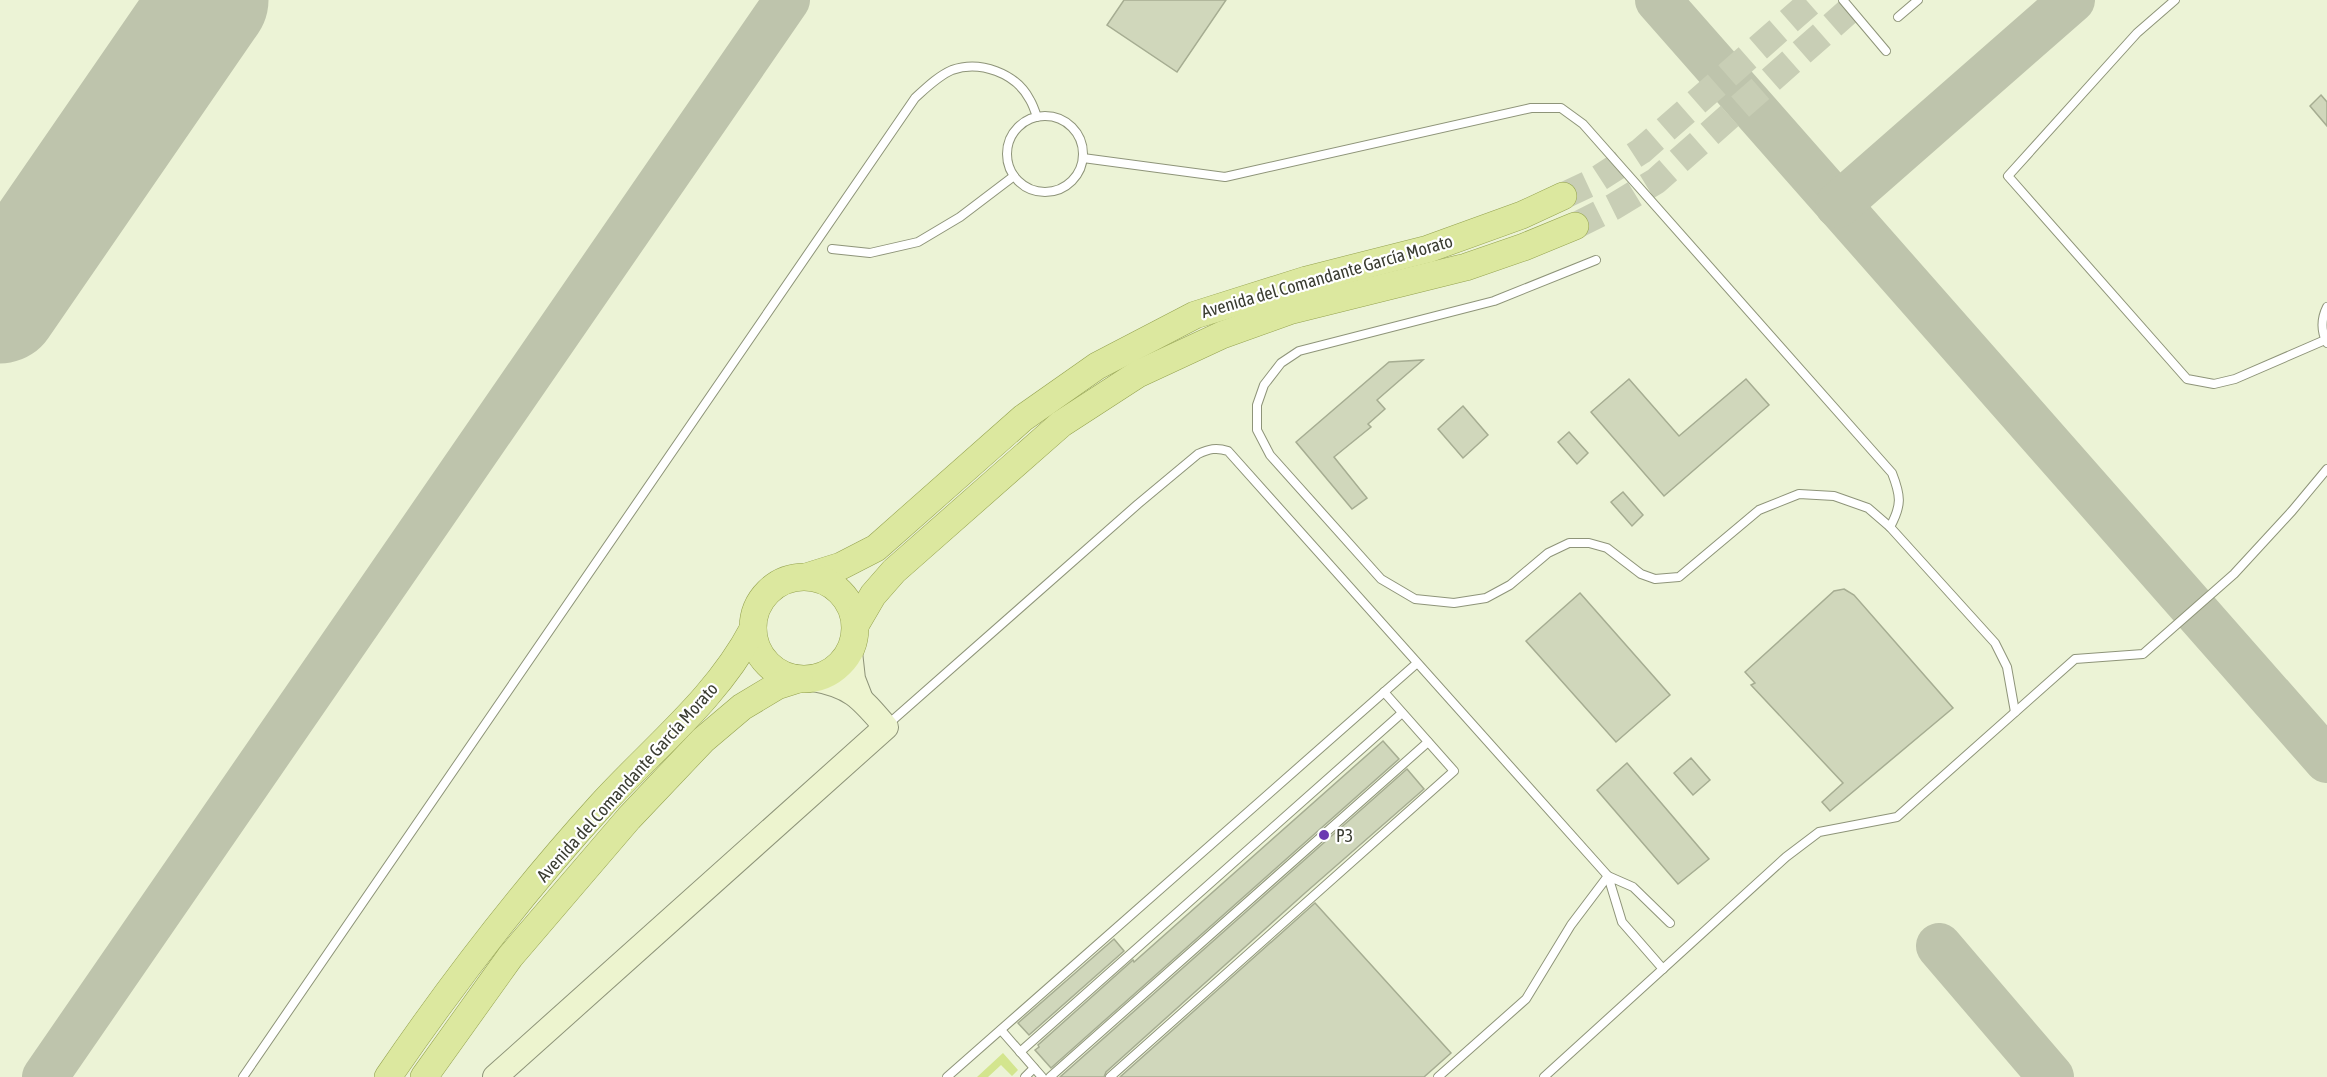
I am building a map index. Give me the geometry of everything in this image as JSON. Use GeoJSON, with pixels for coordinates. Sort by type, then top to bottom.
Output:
{"type":"FeatureCollection","features":[{"type":"Feature","properties":{"kind":"main road","name":"Avenida del Comandante García Morato"},"geometry":{"type":"LineString","coordinates":[[809,576],[841,566],[876,548],[1023,418],[1097,366],[1195,315],[1306,280],[1428,249],[1522,215],[1563,196]]}},
{"type":"Feature","properties":{"kind":"main road","name":"Avenida del Comandante García Morato"},"geometry":{"type":"LineString","coordinates":[[856,624],[873,595],[894,571],[1061,424],[1138,374],[1222,335],[1289,311],[1466,267],[1575,226]]}},
{"type":"Feature","properties":{"kind":"main road"},"geometry":{"type":"LineString","coordinates":[[809,576],[823,579],[841,592],[852,610],[856,624],[855,638],[850,652],[841,665],[828,674],[806,679],[784,676],[772,668],[762,657],[755,643],[753,628],[755,612],[764,596],[776,585],[792,578],[809,576]]}},
{"type":"Feature","properties":{"kind":"main road","name":"Avenida del Comandante García Morato"},"geometry":{"type":"LineString","coordinates":[[388,1077],[499,924],[602,804],[718,683],[741,652],[753,628]]}},
{"type":"Feature","properties":{"kind":"main road","name":"Avenida del Comandante García Morato"},"geometry":{"type":"LineString","coordinates":[[424,1077],[510,957],[644,802],[704,740],[742,707],[777,686],[806,679]]}},
{"type":"Feature","properties":{"kind":"street"},"geometry":{"type":"LineString","coordinates":[[495,1077],[886,727],[860,697],[853,679],[850,652]]}},
{"type":"Feature","properties":{"kind":"street"},"geometry":{"type":"LineString","coordinates":[[806,679],[835,683],[860,697]]}},
{"type":"Feature","properties":{"kind":"lane"},"geometry":{"type":"LineString","coordinates":[[1843,0],[1886,51]]}},
{"type":"Feature","properties":{"kind":"lane"},"geometry":{"type":"LineString","coordinates":[[1898,17],[1918,0]]}},
{"type":"Feature","properties":{"kind":"lane"},"geometry":{"type":"LineString","coordinates":[[2175,0],[2137,33],[2008,176],[2187,379],[2214,384],[2235,379],[2326,341],[2322,319],[2327,307]]}},
{"type":"Feature","properties":{"kind":"lane"},"geometry":{"type":"LineString","coordinates":[[243,1077],[915,99],[930,84],[952,70],[972,66],[994,69],[1023,90],[1037,117]]}},
{"type":"Feature","properties":{"kind":"lane"},"geometry":{"type":"LineString","coordinates":[[1083,158],[1225,177],[1531,108],[1561,108],[1583,124],[1892,473],[1900,493],[1897,513],[1890,527]]}},
{"type":"Feature","properties":{"kind":"lane"},"geometry":{"type":"LineString","coordinates":[[1049,116],[1060,119],[1078,135],[1083,158],[1080,170],[1072,181],[1061,189],[1049,192],[1036,191],[1024,186],[1014,176],[1007,153],[1016,130],[1025,122],[1037,117],[1049,116]]}},
{"type":"Feature","properties":{"kind":"lane"},"geometry":{"type":"LineString","coordinates":[[832,249],[870,253],[918,242],[960,217],[1014,176]]}},
{"type":"Feature","properties":{"kind":"lane"},"geometry":{"type":"LineString","coordinates":[[1596,260],[1494,301],[1299,351],[1281,363],[1264,385],[1257,405],[1257,430],[1270,455],[1381,579],[1415,599],[1454,603],[1486,598],[1510,585],[1548,553],[1569,543],[1589,543],[1607,549],[1641,574],[1655,579],[1679,577],[1759,510],[1799,494],[1834,496],[1868,508],[1890,527],[1995,643],[2007,667],[2014,712]]}},
{"type":"Feature","properties":{"kind":"lane"},"geometry":{"type":"LineString","coordinates":[[886,727],[1138,504],[1198,454],[1208,449],[1220,448],[1228,452],[1608,876],[1633,887],[1670,923]]}},
{"type":"Feature","properties":{"kind":"lane"},"geometry":{"type":"LineString","coordinates":[[1544,1077],[1786,857],[1819,832],[1897,817],[2075,659],[2143,654],[2234,574],[2292,512],[2327,469]]}},
{"type":"Feature","properties":{"kind":"lane"},"geometry":{"type":"LineString","coordinates":[[947,1077],[1416,664]]}},
{"type":"Feature","properties":{"kind":"lane"},"geometry":{"type":"LineString","coordinates":[[1110,1077],[1454,771],[1384,692]]}},
{"type":"Feature","properties":{"kind":"lane"},"geometry":{"type":"LineString","coordinates":[[1020,1052],[1402,713]]}},
{"type":"Feature","properties":{"kind":"lane"},"geometry":{"type":"LineString","coordinates":[[1050,1077],[1428,742]]}},
{"type":"Feature","properties":{"kind":"lane"},"geometry":{"type":"LineString","coordinates":[[1608,876],[1622,922],[1663,969]]}},
{"type":"Feature","properties":{"kind":"lane"},"geometry":{"type":"LineString","coordinates":[[1438,1077],[1526,999],[1571,925],[1608,876]]}},
{"type":"Feature","properties":{"kind":"lane"},"geometry":{"type":"LineString","coordinates":[[1001,1030],[1042,1077]]}},
{"type":"Feature","properties":{"kind":"lane"},"geometry":{"type":"LineString","coordinates":[[1025,1077],[1034,1068]]}},
{"type":"Feature","properties":{"kind":"green space"},"geometry":{"type":"Polygon","coordinates":[[[1003,1053],[1018,1070],[1012,1076],[1001,1065],[988,1077],[977,1077],[1003,1053]]]}},
{"type":"Feature","properties":{"kind":"building"},"geometry":{"type":"Polygon","coordinates":[[[1124,0],[1226,0],[1177,72],[1107,25],[1124,0]]]}},
{"type":"Feature","properties":{"kind":"building"},"geometry":{"type":"Polygon","coordinates":[[[2321,95],[2327,102],[2327,126],[2310,106],[2321,95]]]}},
{"type":"Feature","properties":{"kind":"building"},"geometry":{"type":"Polygon","coordinates":[[[1423,360],[1377,400],[1385,409],[1368,424],[1371,427],[1334,457],[1367,498],[1352,509],[1296,442],[1389,362],[1423,360]]]}},
{"type":"Feature","properties":{"kind":"building"},"geometry":{"type":"Polygon","coordinates":[[[1629,379],[1679,436],[1746,379],[1769,405],[1664,496],[1591,412],[1629,379]]]}},
{"type":"Feature","properties":{"kind":"building"},"geometry":{"type":"Polygon","coordinates":[[[1463,406],[1488,435],[1463,458],[1438,429],[1463,406]]]}},
{"type":"Feature","properties":{"kind":"building"},"geometry":{"type":"Polygon","coordinates":[[[1569,432],[1588,453],[1577,464],[1558,442],[1569,432]]]}},
{"type":"Feature","properties":{"kind":"building"},"geometry":{"type":"Polygon","coordinates":[[[1623,492],[1643,515],[1632,526],[1611,502],[1623,492]]]}},
{"type":"Feature","properties":{"kind":"building"},"geometry":{"type":"Polygon","coordinates":[[[1844,589],[1854,595],[1953,708],[1830,811],[1822,802],[1843,783],[1751,685],[1755,683],[1745,672],[1834,591],[1844,589]]]}},
{"type":"Feature","properties":{"kind":"building"},"geometry":{"type":"Polygon","coordinates":[[[1580,593],[1670,695],[1616,742],[1526,641],[1580,593]]]}},
{"type":"Feature","properties":{"kind":"building"},"geometry":{"type":"Polygon","coordinates":[[[1383,741],[1399,759],[1051,1068],[1035,1050],[1039,1047],[1038,1045],[1383,741]]]}},
{"type":"Feature","properties":{"kind":"building"},"geometry":{"type":"Polygon","coordinates":[[[1691,758],[1710,780],[1693,795],[1674,773],[1691,758]]]}},
{"type":"Feature","properties":{"kind":"building"},"geometry":{"type":"Polygon","coordinates":[[[1627,763],[1709,859],[1678,884],[1597,790],[1627,763]]]}},
{"type":"Feature","properties":{"kind":"building"},"geometry":{"type":"Polygon","coordinates":[[[1407,769],[1424,789],[1106,1072],[1104,1077],[1060,1077],[1407,769]]]}},
{"type":"Feature","properties":{"kind":"building"},"geometry":{"type":"Polygon","coordinates":[[[1315,903],[1451,1053],[1424,1077],[1120,1077],[1315,903]]]}},
{"type":"Feature","properties":{"kind":"building"},"geometry":{"type":"Polygon","coordinates":[[[1114,939],[1124,951],[1029,1035],[1018,1023],[1114,939]]]}},
{"type":"Feature","properties":{"kind":"taxiway"},"geometry":{"type":"LineString","coordinates":[[45,1077],[787,0]]}},
{"type":"Feature","properties":{"kind":"taxiway"},"geometry":{"type":"LineString","coordinates":[[1658,0],[2327,760]]}},
{"type":"Feature","properties":{"kind":"taxiway"},"geometry":{"type":"LineString","coordinates":[[1838,205],[2072,0]]}},
{"type":"Feature","properties":{"kind":"taxiway"},"geometry":{"type":"LineString","coordinates":[[1939,946],[2051,1077]]}},
{"type":"Feature","properties":{"kind":"runway"},"geometry":{"type":"LineString","coordinates":[[0,305],[210,0]]}},
{"type":"Feature","properties":{"kind":"tunnel"},"geometry":{"type":"LineString","coordinates":[[1563,196],[1593,182],[1641,151],[1813,0]]}},
{"type":"Feature","properties":{"kind":"tunnel"},"geometry":{"type":"LineString","coordinates":[[1575,226],[1613,207],[1656,181],[1861,0]]}},
{"type":"Feature","properties":{"kind":"place","name":"P3"},"geometry":{"type":"Point","coordinates":[1324,835]}}]}
